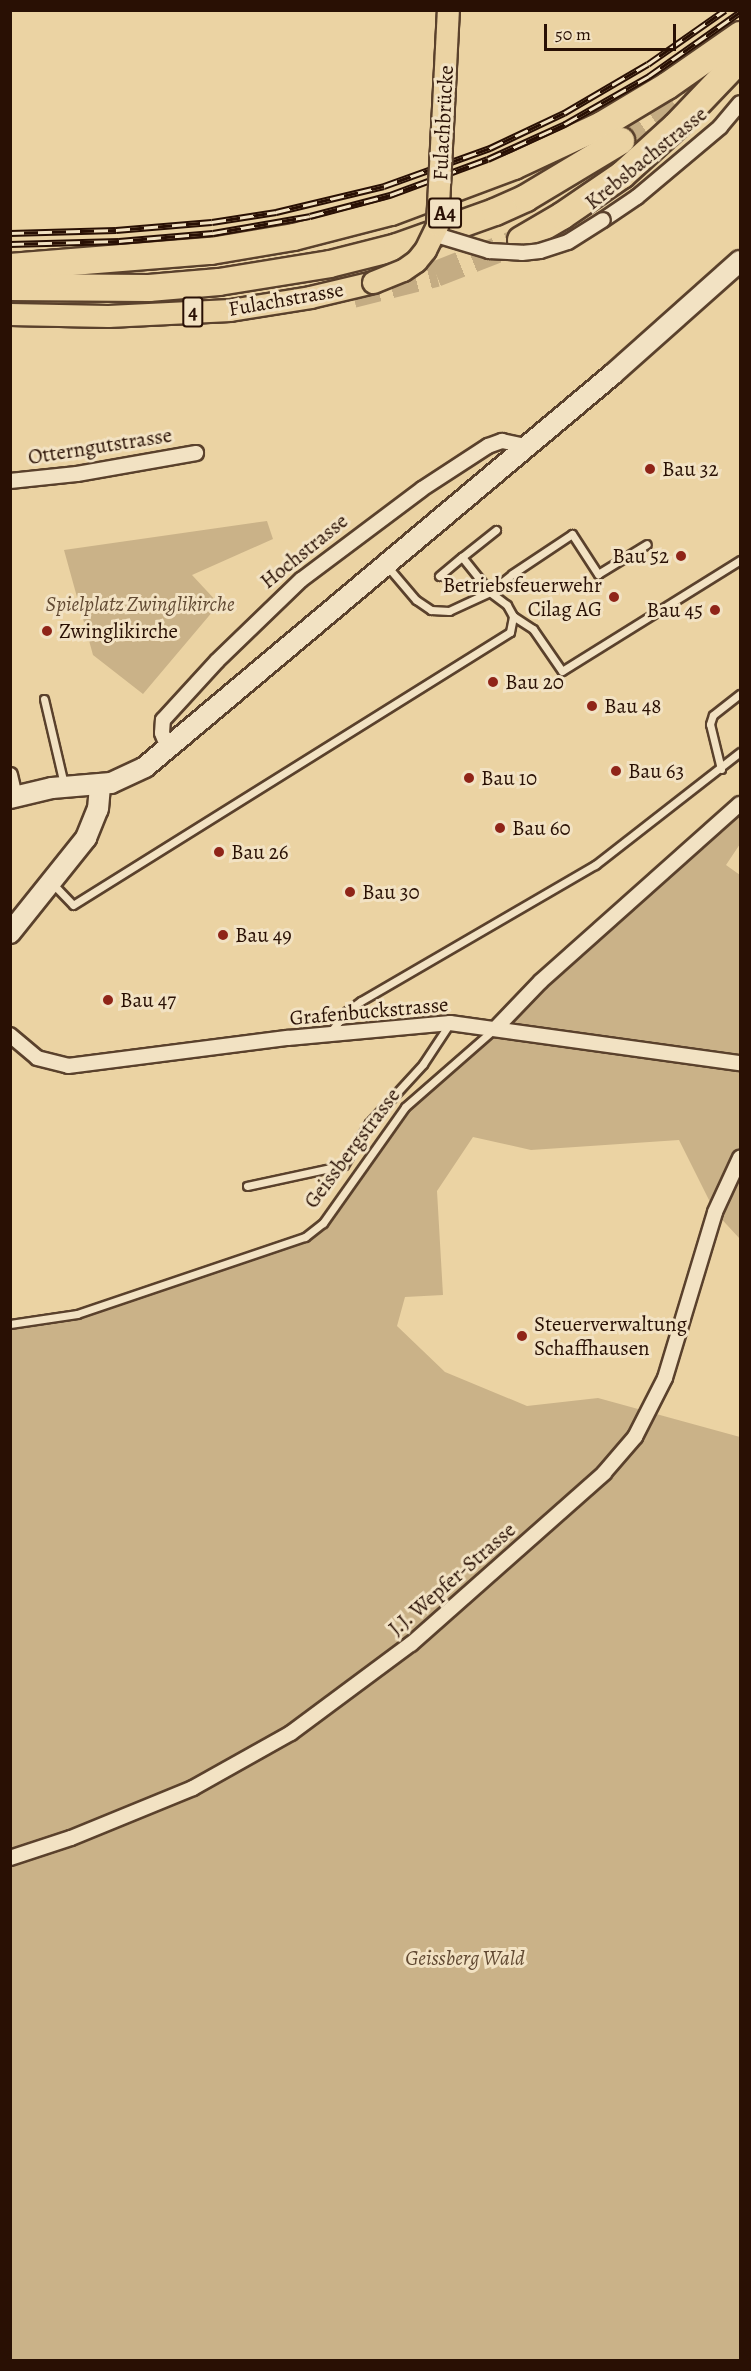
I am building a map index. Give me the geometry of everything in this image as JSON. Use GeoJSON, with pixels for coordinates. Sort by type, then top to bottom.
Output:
{"type":"FeatureCollection","features":[{"type":"Feature","properties":{"kind":"highway"},"geometry":{"type":"LineString","coordinates":[[10,267],[221,250],[294,237],[391,212],[514,166],[602,125],[667,86],[741,35]]}},
{"type":"Feature","properties":{"kind":"highway"},"geometry":{"type":"LineString","coordinates":[[521,240],[562,216],[622,175],[676,126],[741,59]]}},
{"type":"Feature","properties":{"kind":"highway","name":"A4"},"geometry":{"type":"LineString","coordinates":[[10,273],[77,273],[190,268],[262,260],[326,248],[431,218],[621,141],[526,198],[495,212],[397,247],[330,264],[219,282],[148,288],[10,287]]}},
{"type":"Feature","properties":{"kind":"highway"},"geometry":{"type":"LineString","coordinates":[[10,292],[168,303]]}},
{"type":"Feature","properties":{"kind":"main road","name":"Fulachbrücke"},"geometry":{"type":"LineString","coordinates":[[434,234],[440,208],[448,10]]}},
{"type":"Feature","properties":{"kind":"main road","name":"Fulachstrasse"},"geometry":{"type":"LineString","coordinates":[[10,314],[108,316],[230,310],[310,297],[373,282],[403,270],[416,261],[434,234]]}},
{"type":"Feature","properties":{"kind":"street","name":"Krebsbachstrasse"},"geometry":{"type":"LineString","coordinates":[[434,234],[489,251],[522,253],[559,245],[637,197],[720,128],[741,103]]}},
{"type":"Feature","properties":{"kind":"street"},"geometry":{"type":"LineString","coordinates":[[10,774],[13,797],[64,787],[100,785],[133,774],[168,748],[660,334],[741,261]]}},
{"type":"Feature","properties":{"kind":"street","name":"Hochstrasse"},"geometry":{"type":"LineString","coordinates":[[168,748],[162,733],[163,720],[217,661],[301,580],[422,489],[488,446],[502,441],[525,446]]}},
{"type":"Feature","properties":{"kind":"street","name":"Otterngutstrasse"},"geometry":{"type":"LineString","coordinates":[[10,481],[77,474],[196,453]]}},
{"type":"Feature","properties":{"kind":"street"},"geometry":{"type":"LineString","coordinates":[[10,933],[86,837],[98,808],[100,785]]}},
{"type":"Feature","properties":{"kind":"street","name":"Geissbergstrasse"},"geometry":{"type":"LineString","coordinates":[[495,1029],[541,981],[741,804]]}},
{"type":"Feature","properties":{"kind":"street","name":"Grafenbuckstrasse"},"geometry":{"type":"LineString","coordinates":[[10,1035],[37,1058],[68,1066],[328,1034],[450,1023],[741,1063]]}},
{"type":"Feature","properties":{"kind":"street","name":"J.J. Wepfer-Strasse"},"geometry":{"type":"LineString","coordinates":[[10,1858],[71,1838],[193,1788],[291,1733],[411,1644],[604,1473],[635,1437],[665,1378],[715,1212],[741,1158]]}},
{"type":"Feature","properties":{"kind":"lane"},"geometry":{"type":"LineString","coordinates":[[439,576],[496,530]]}},
{"type":"Feature","properties":{"kind":"lane"},"geometry":{"type":"LineString","coordinates":[[386,565],[416,600],[431,610],[449,611],[490,592],[512,574],[572,534],[598,574],[647,544]]}},
{"type":"Feature","properties":{"kind":"lane"},"geometry":{"type":"LineString","coordinates":[[462,557],[490,592],[507,605],[513,616],[533,628],[562,671],[741,560]]}},
{"type":"Feature","properties":{"kind":"lane"},"geometry":{"type":"LineString","coordinates":[[51,881],[73,905],[510,632],[513,616]]}},
{"type":"Feature","properties":{"kind":"lane"},"geometry":{"type":"LineString","coordinates":[[721,769],[710,724],[713,715],[741,694]]}},
{"type":"Feature","properties":{"kind":"lane"},"geometry":{"type":"LineString","coordinates":[[44,699],[64,787]]}},
{"type":"Feature","properties":{"kind":"lane"},"geometry":{"type":"LineString","coordinates":[[328,1034],[346,1011],[595,865],[741,752]]}},
{"type":"Feature","properties":{"kind":"lane"},"geometry":{"type":"LineString","coordinates":[[248,1186],[344,1165],[369,1123],[423,1064],[450,1023]]}},
{"type":"Feature","properties":{"kind":"lane","name":"Geissbergstrasse"},"geometry":{"type":"LineString","coordinates":[[10,1324],[77,1314],[305,1238],[323,1223],[405,1107],[495,1029]]}},
{"type":"Feature","properties":{"kind":"green space","name":"Spielplatz Zwinglikirche"},"geometry":{"type":"Polygon","coordinates":[[[267,521],[273,539],[192,575],[219,604],[143,694],[93,655],[64,550],[267,521]]]}},
{"type":"Feature","properties":{"kind":"green space","name":"Geissberg Wald"},"geometry":{"type":"Polygon","coordinates":[[[740,804],[740,844],[726,865],[740,875],[740,1239],[715,1212],[679,1140],[531,1150],[473,1137],[437,1191],[443,1295],[405,1297],[397,1326],[445,1372],[527,1406],[598,1398],[740,1437],[740,2360],[11,2360],[10,1324],[77,1314],[305,1237],[323,1223],[405,1107],[740,804]]]}},
{"type":"Feature","properties":{"kind":"tunnel"},"geometry":{"type":"LineString","coordinates":[[621,141],[710,81]]}},
{"type":"Feature","properties":{"kind":"tunnel"},"geometry":{"type":"LineString","coordinates":[[353,295],[436,274],[515,243]]}},
{"type":"Feature","properties":{"kind":"railway"},"geometry":{"type":"LineString","coordinates":[[10,233],[116,230],[212,222],[276,212],[384,186],[490,148],[564,113],[648,64],[725,10]]}},
{"type":"Feature","properties":{"kind":"railway"},"geometry":{"type":"LineString","coordinates":[[10,244],[119,241],[213,233],[310,216],[390,195],[488,159],[565,124],[649,76],[740,12]]}},
{"type":"Feature","properties":{"kind":"place","name":"Bau 32"},"geometry":{"type":"Point","coordinates":[650,469]}},
{"type":"Feature","properties":{"kind":"place","name":"Bau 52"},"geometry":{"type":"Point","coordinates":[681,556]}},
{"type":"Feature","properties":{"kind":"place","name":"Betriebsfeuerwehr Cilag AG"},"geometry":{"type":"Point","coordinates":[614,597]}},
{"type":"Feature","properties":{"kind":"place","name":"Bau 45"},"geometry":{"type":"Point","coordinates":[715,610]}},
{"type":"Feature","properties":{"kind":"place","name":"Zwinglikirche"},"geometry":{"type":"Point","coordinates":[47,631]}},
{"type":"Feature","properties":{"kind":"place","name":"Bau 20"},"geometry":{"type":"Point","coordinates":[493,682]}},
{"type":"Feature","properties":{"kind":"place","name":"Bau 48"},"geometry":{"type":"Point","coordinates":[592,706]}},
{"type":"Feature","properties":{"kind":"place","name":"Bau 63"},"geometry":{"type":"Point","coordinates":[616,771]}},
{"type":"Feature","properties":{"kind":"place","name":"Bau 10"},"geometry":{"type":"Point","coordinates":[469,778]}},
{"type":"Feature","properties":{"kind":"place","name":"Bau 60"},"geometry":{"type":"Point","coordinates":[500,828]}},
{"type":"Feature","properties":{"kind":"place","name":"Bau 26"},"geometry":{"type":"Point","coordinates":[219,852]}},
{"type":"Feature","properties":{"kind":"place","name":"Bau 30"},"geometry":{"type":"Point","coordinates":[350,892]}},
{"type":"Feature","properties":{"kind":"place","name":"Bau 49"},"geometry":{"type":"Point","coordinates":[223,935]}},
{"type":"Feature","properties":{"kind":"place","name":"Bau 47"},"geometry":{"type":"Point","coordinates":[108,1000]}},
{"type":"Feature","properties":{"kind":"place","name":"Steuerverwaltung Schaffhausen"},"geometry":{"type":"Point","coordinates":[522,1336]}}]}
